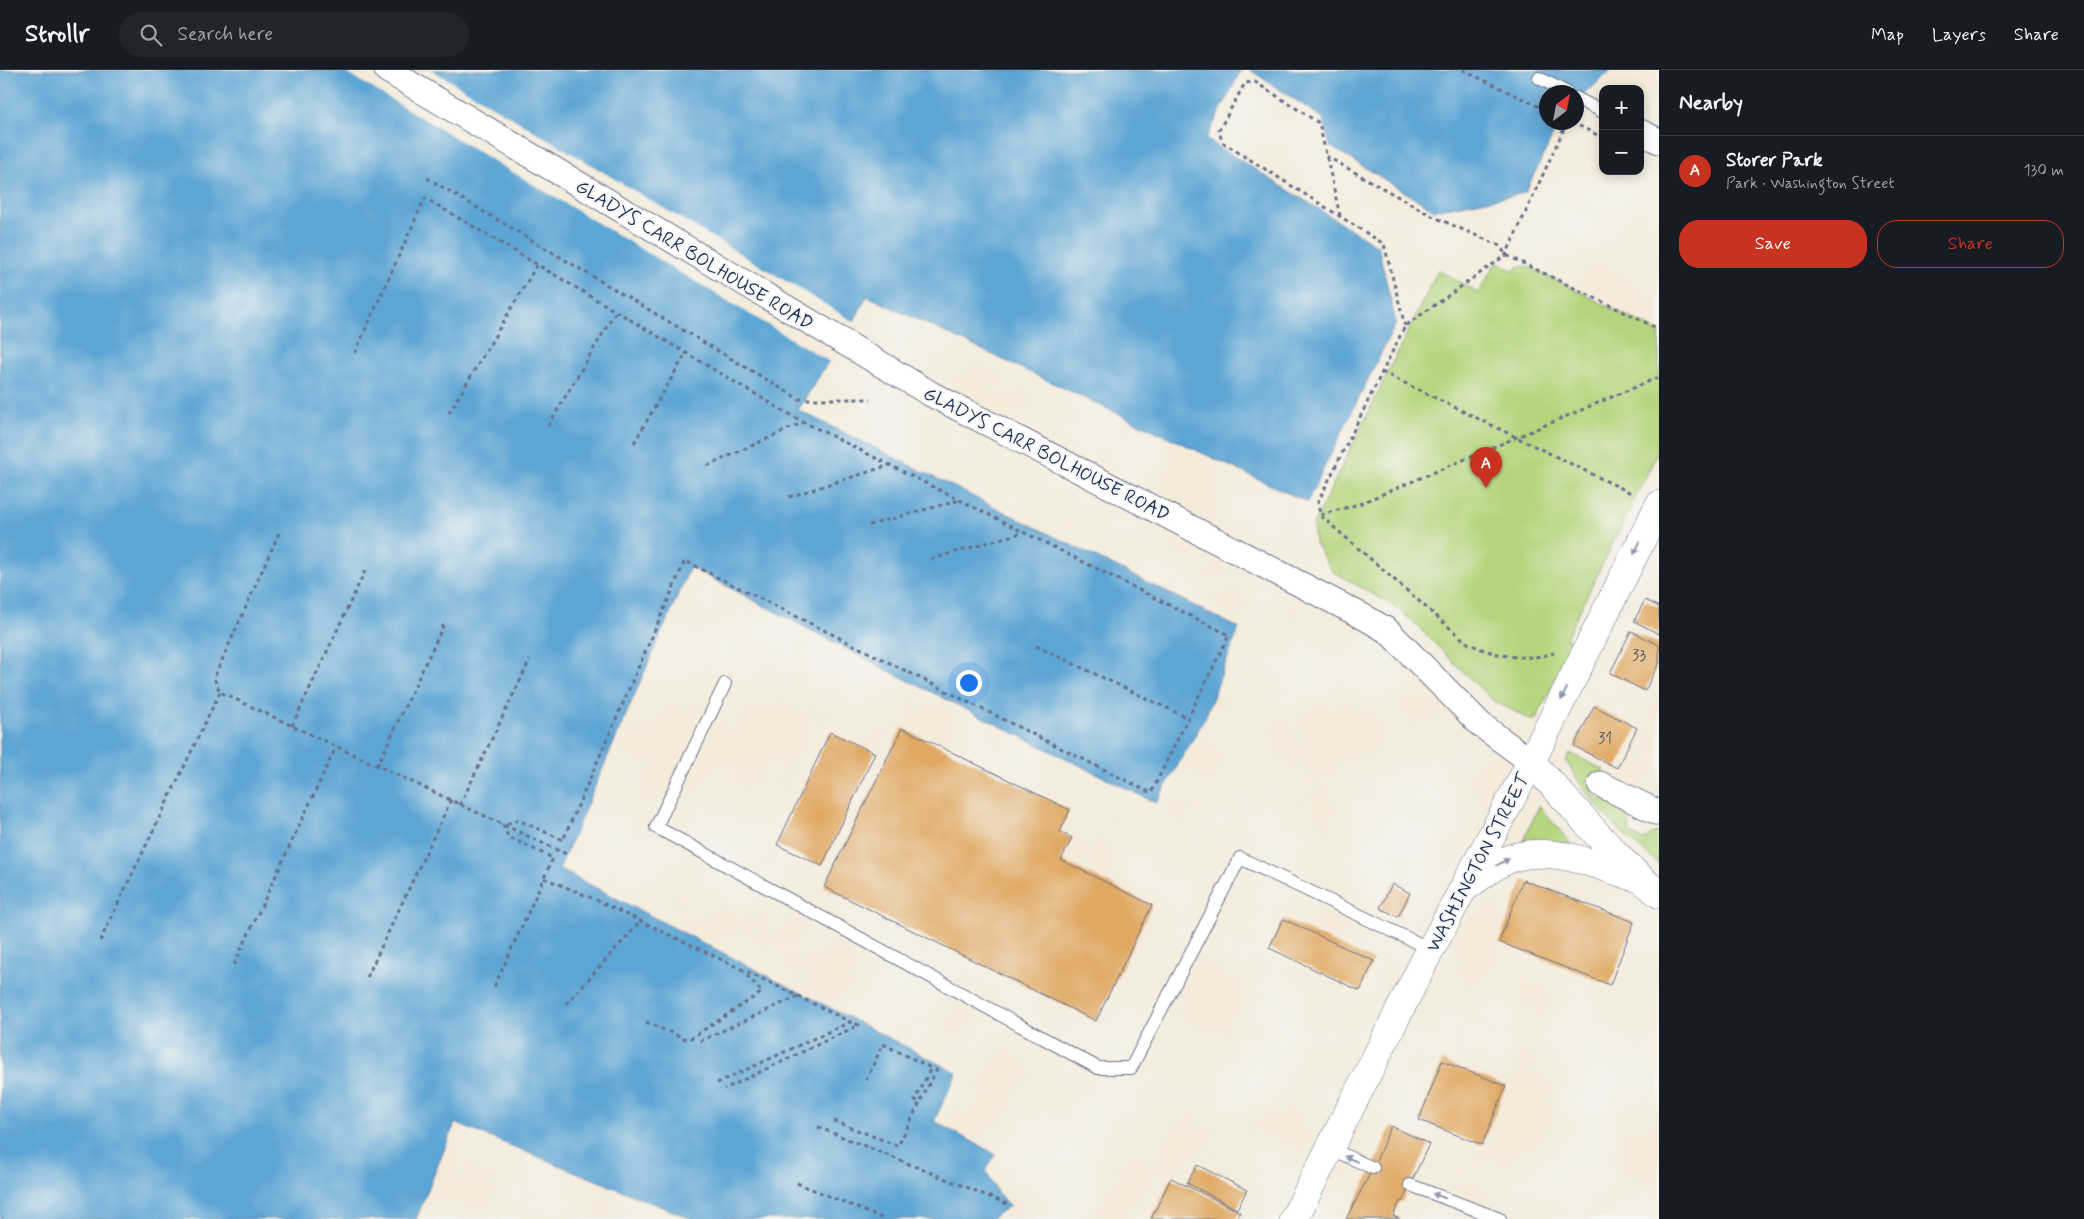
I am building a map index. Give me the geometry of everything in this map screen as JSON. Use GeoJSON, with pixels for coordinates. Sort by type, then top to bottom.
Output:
{"type":"FeatureCollection","features":[{"type":"Feature","properties":{"kind":"street","name":"GLADYS CARR BOLHOUSE ROAD"},"geometry":{"type":"LineString","coordinates":[[387,70],[931,394],[1355,612],[1388,631],[1480,724],[1531,762],[1593,833],[1650,886]]}},
{"type":"Feature","properties":{"kind":"street"},"geometry":{"type":"LineString","coordinates":[[1644,134],[1659,142]]}},
{"type":"Feature","properties":{"kind":"street","name":"WASHINGTON STREET"},"geometry":{"type":"LineString","coordinates":[[1294,1219],[1430,950],[1531,762],[1651,502]]}},
{"type":"Feature","properties":{"kind":"street"},"geometry":{"type":"LineString","coordinates":[[1600,784],[1659,813]]}},
{"type":"Feature","properties":{"kind":"street"},"geometry":{"type":"LineString","coordinates":[[1462,889],[1491,869],[1512,858],[1546,854],[1572,859],[1650,886]]}},
{"type":"Feature","properties":{"kind":"lane"},"geometry":{"type":"LineString","coordinates":[[1539,78],[1552,85]]}},
{"type":"Feature","properties":{"kind":"lane"},"geometry":{"type":"LineString","coordinates":[[1584,102],[1599,110]]}},
{"type":"Feature","properties":{"kind":"lane"},"geometry":{"type":"LineString","coordinates":[[725,684],[656,827],[1098,1068],[1131,1068],[1240,858],[1430,950]]}},
{"type":"Feature","properties":{"kind":"lane"},"geometry":{"type":"LineString","coordinates":[[1329,1148],[1373,1168]]}},
{"type":"Feature","properties":{"kind":"lane"},"geometry":{"type":"LineString","coordinates":[[1410,1185],[1500,1219]]}},
{"type":"Feature","properties":{"kind":"path"},"geometry":{"type":"LineString","coordinates":[[1463,70],[1539,107]]}},
{"type":"Feature","properties":{"kind":"path"},"geometry":{"type":"LineString","coordinates":[[1340,216],[1319,123],[1255,82],[1245,83],[1219,130],[1222,142],[1384,244],[1405,326]]}},
{"type":"Feature","properties":{"kind":"path"},"geometry":{"type":"LineString","coordinates":[[1584,128],[1599,136]]}},
{"type":"Feature","properties":{"kind":"path"},"geometry":{"type":"LineString","coordinates":[[1562,649],[1544,656],[1514,656],[1480,649],[1466,642],[1320,515],[1318,502],[1405,326],[1506,255],[1563,130]]}},
{"type":"Feature","properties":{"kind":"path"},"geometry":{"type":"LineString","coordinates":[[1326,156],[1432,216],[1500,246],[1506,255],[1659,329]]}},
{"type":"Feature","properties":{"kind":"path"},"geometry":{"type":"LineString","coordinates":[[428,178],[799,399],[871,399]]}},
{"type":"Feature","properties":{"kind":"path"},"geometry":{"type":"LineString","coordinates":[[355,353],[425,198],[805,422],[1229,635],[1151,793],[685,561],[563,840],[518,820],[503,825]]}},
{"type":"Feature","properties":{"kind":"path"},"geometry":{"type":"LineString","coordinates":[[449,413],[537,264]]}},
{"type":"Feature","properties":{"kind":"path"},"geometry":{"type":"LineString","coordinates":[[548,426],[616,311]]}},
{"type":"Feature","properties":{"kind":"path"},"geometry":{"type":"LineString","coordinates":[[634,443],[686,353]]}},
{"type":"Feature","properties":{"kind":"path"},"geometry":{"type":"LineString","coordinates":[[1382,372],[1651,502]]}},
{"type":"Feature","properties":{"kind":"path"},"geometry":{"type":"LineString","coordinates":[[1320,515],[1359,504],[1659,377]]}},
{"type":"Feature","properties":{"kind":"path"},"geometry":{"type":"LineString","coordinates":[[707,466],[805,422]]}},
{"type":"Feature","properties":{"kind":"path"},"geometry":{"type":"LineString","coordinates":[[789,497],[890,465]]}},
{"type":"Feature","properties":{"kind":"path"},"geometry":{"type":"LineString","coordinates":[[869,524],[960,500]]}},
{"type":"Feature","properties":{"kind":"path"},"geometry":{"type":"LineString","coordinates":[[931,559],[1024,532]]}},
{"type":"Feature","properties":{"kind":"path"},"geometry":{"type":"LineString","coordinates":[[279,533],[214,678],[220,692],[566,854]]}},
{"type":"Feature","properties":{"kind":"path"},"geometry":{"type":"LineString","coordinates":[[292,726],[365,571]]}},
{"type":"Feature","properties":{"kind":"path"},"geometry":{"type":"LineString","coordinates":[[377,766],[445,622]]}},
{"type":"Feature","properties":{"kind":"path"},"geometry":{"type":"LineString","coordinates":[[1036,646],[1188,718]]}},
{"type":"Feature","properties":{"kind":"path"},"geometry":{"type":"LineString","coordinates":[[460,804],[530,660]]}},
{"type":"Feature","properties":{"kind":"path"},"geometry":{"type":"LineString","coordinates":[[100,941],[220,692]]}},
{"type":"Feature","properties":{"kind":"path"},"geometry":{"type":"LineString","coordinates":[[234,965],[336,746]]}},
{"type":"Feature","properties":{"kind":"path"},"geometry":{"type":"LineString","coordinates":[[366,977],[451,800]]}},
{"type":"Feature","properties":{"kind":"path"},"geometry":{"type":"LineString","coordinates":[[494,987],[553,858],[508,837],[503,825]]}},
{"type":"Feature","properties":{"kind":"path"},"geometry":{"type":"LineString","coordinates":[[544,878],[641,921],[859,1025],[724,1089]]}},
{"type":"Feature","properties":{"kind":"path"},"geometry":{"type":"LineString","coordinates":[[566,1004],[641,921]]}},
{"type":"Feature","properties":{"kind":"path"},"geometry":{"type":"LineString","coordinates":[[646,1022],[688,1040],[762,992],[742,969]]}},
{"type":"Feature","properties":{"kind":"path"},"geometry":{"type":"LineString","coordinates":[[698,1042],[798,996]]}},
{"type":"Feature","properties":{"kind":"path"},"geometry":{"type":"LineString","coordinates":[[717,1083],[850,1022]]}},
{"type":"Feature","properties":{"kind":"path"},"geometry":{"type":"LineString","coordinates":[[866,1080],[883,1044],[932,1068],[915,1100],[920,1102]]}},
{"type":"Feature","properties":{"kind":"path"},"geometry":{"type":"LineString","coordinates":[[834,1120],[898,1146],[938,1066]]}},
{"type":"Feature","properties":{"kind":"path"},"geometry":{"type":"LineString","coordinates":[[818,1127],[1010,1205]]}},
{"type":"Feature","properties":{"kind":"path"},"geometry":{"type":"LineString","coordinates":[[797,1184],[884,1219]]}},
{"type":"Feature","properties":{"kind":"green space"},"geometry":{"type":"Polygon","coordinates":[[[1497,261],[1513,271],[1519,266],[1529,267],[1659,332],[1659,450],[1566,638],[1574,642],[1536,719],[1531,720],[1492,700],[1411,620],[1394,606],[1332,571],[1315,543],[1313,525],[1438,270],[1478,293],[1497,261]]]}},
{"type":"Feature","properties":{"kind":"green space"},"geometry":{"type":"Polygon","coordinates":[[[1570,753],[1604,770],[1592,795],[1612,804],[1624,813],[1630,825],[1629,833],[1644,840],[1651,834],[1659,831],[1659,864],[1619,830],[1596,805],[1575,777],[1566,761],[1570,753]]]}},
{"type":"Feature","properties":{"kind":"green space"},"geometry":{"type":"Polygon","coordinates":[[[1539,806],[1568,840],[1569,844],[1523,841],[1539,806]]]}},
{"type":"Feature","properties":{"kind":"water"},"geometry":{"type":"Polygon","coordinates":[[[0,70],[1241,70],[1206,139],[1378,246],[1396,323],[1307,502],[867,296],[855,319],[798,410],[1239,628],[1205,718],[1156,803],[885,669],[690,567],[559,869],[957,1073],[934,1121],[995,1154],[986,1171],[997,1192],[1010,1205],[991,1219],[692,1219],[455,1123],[416,1219],[0,1219],[0,70]]]}},
{"type":"Feature","properties":{"kind":"water"},"geometry":{"type":"Polygon","coordinates":[[[1250,70],[1611,70],[1584,95],[1584,85],[1539,85],[1539,130],[1556,130],[1525,193],[1434,210],[1330,146],[1323,118],[1250,70]]]}},
{"type":"Feature","properties":{"kind":"pier"},"geometry":{"type":"Polygon","coordinates":[[[342,70],[432,70],[856,323],[830,362],[342,70]]]}},
{"type":"Feature","properties":{"kind":"building"},"geometry":{"type":"Polygon","coordinates":[[[1645,600],[1659,607],[1659,634],[1634,621],[1645,600]]]}},
{"type":"Feature","properties":{"kind":"building"},"geometry":{"type":"Polygon","coordinates":[[[1631,631],[1659,645],[1659,663],[1645,691],[1610,673],[1631,631]]]}},
{"type":"Feature","properties":{"kind":"building"},"geometry":{"type":"Polygon","coordinates":[[[1594,706],[1637,728],[1617,768],[1574,746],[1594,706]]]}},
{"type":"Feature","properties":{"kind":"building"},"geometry":{"type":"Polygon","coordinates":[[[902,728],[1070,810],[1060,832],[1072,838],[1061,860],[1152,905],[1096,1021],[824,887],[902,728]]]}},
{"type":"Feature","properties":{"kind":"building"},"geometry":{"type":"Polygon","coordinates":[[[830,732],[875,753],[822,866],[777,845],[830,732]]]}},
{"type":"Feature","properties":{"kind":"building"},"geometry":{"type":"Polygon","coordinates":[[[1523,880],[1634,922],[1610,985],[1499,942],[1523,880]]]}},
{"type":"Feature","properties":{"kind":"building"},"geometry":{"type":"Polygon","coordinates":[[[1392,884],[1410,893],[1398,917],[1380,908],[1392,884]]]}},
{"type":"Feature","properties":{"kind":"building"},"geometry":{"type":"Polygon","coordinates":[[[1283,919],[1374,961],[1360,991],[1269,948],[1283,919]]]}},
{"type":"Feature","properties":{"kind":"building"},"geometry":{"type":"Polygon","coordinates":[[[1442,1061],[1506,1086],[1482,1145],[1419,1120],[1442,1061]]]}},
{"type":"Feature","properties":{"kind":"building"},"geometry":{"type":"Polygon","coordinates":[[[1391,1126],[1429,1144],[1402,1202],[1400,1201],[1393,1216],[1400,1219],[1346,1219],[1373,1168],[1391,1126]]]}},
{"type":"Feature","properties":{"kind":"building"},"geometry":{"type":"Polygon","coordinates":[[[1197,1165],[1247,1190],[1237,1209],[1187,1183],[1197,1165]]]}},
{"type":"Feature","properties":{"kind":"building"},"geometry":{"type":"Polygon","coordinates":[[[1171,1178],[1240,1212],[1236,1219],[1151,1219],[1171,1178]]]}},
{"type":"Feature","properties":{"kind":"place","name":"Storer Park"},"geometry":{"type":"Point","coordinates":[1486,488]}}]}
